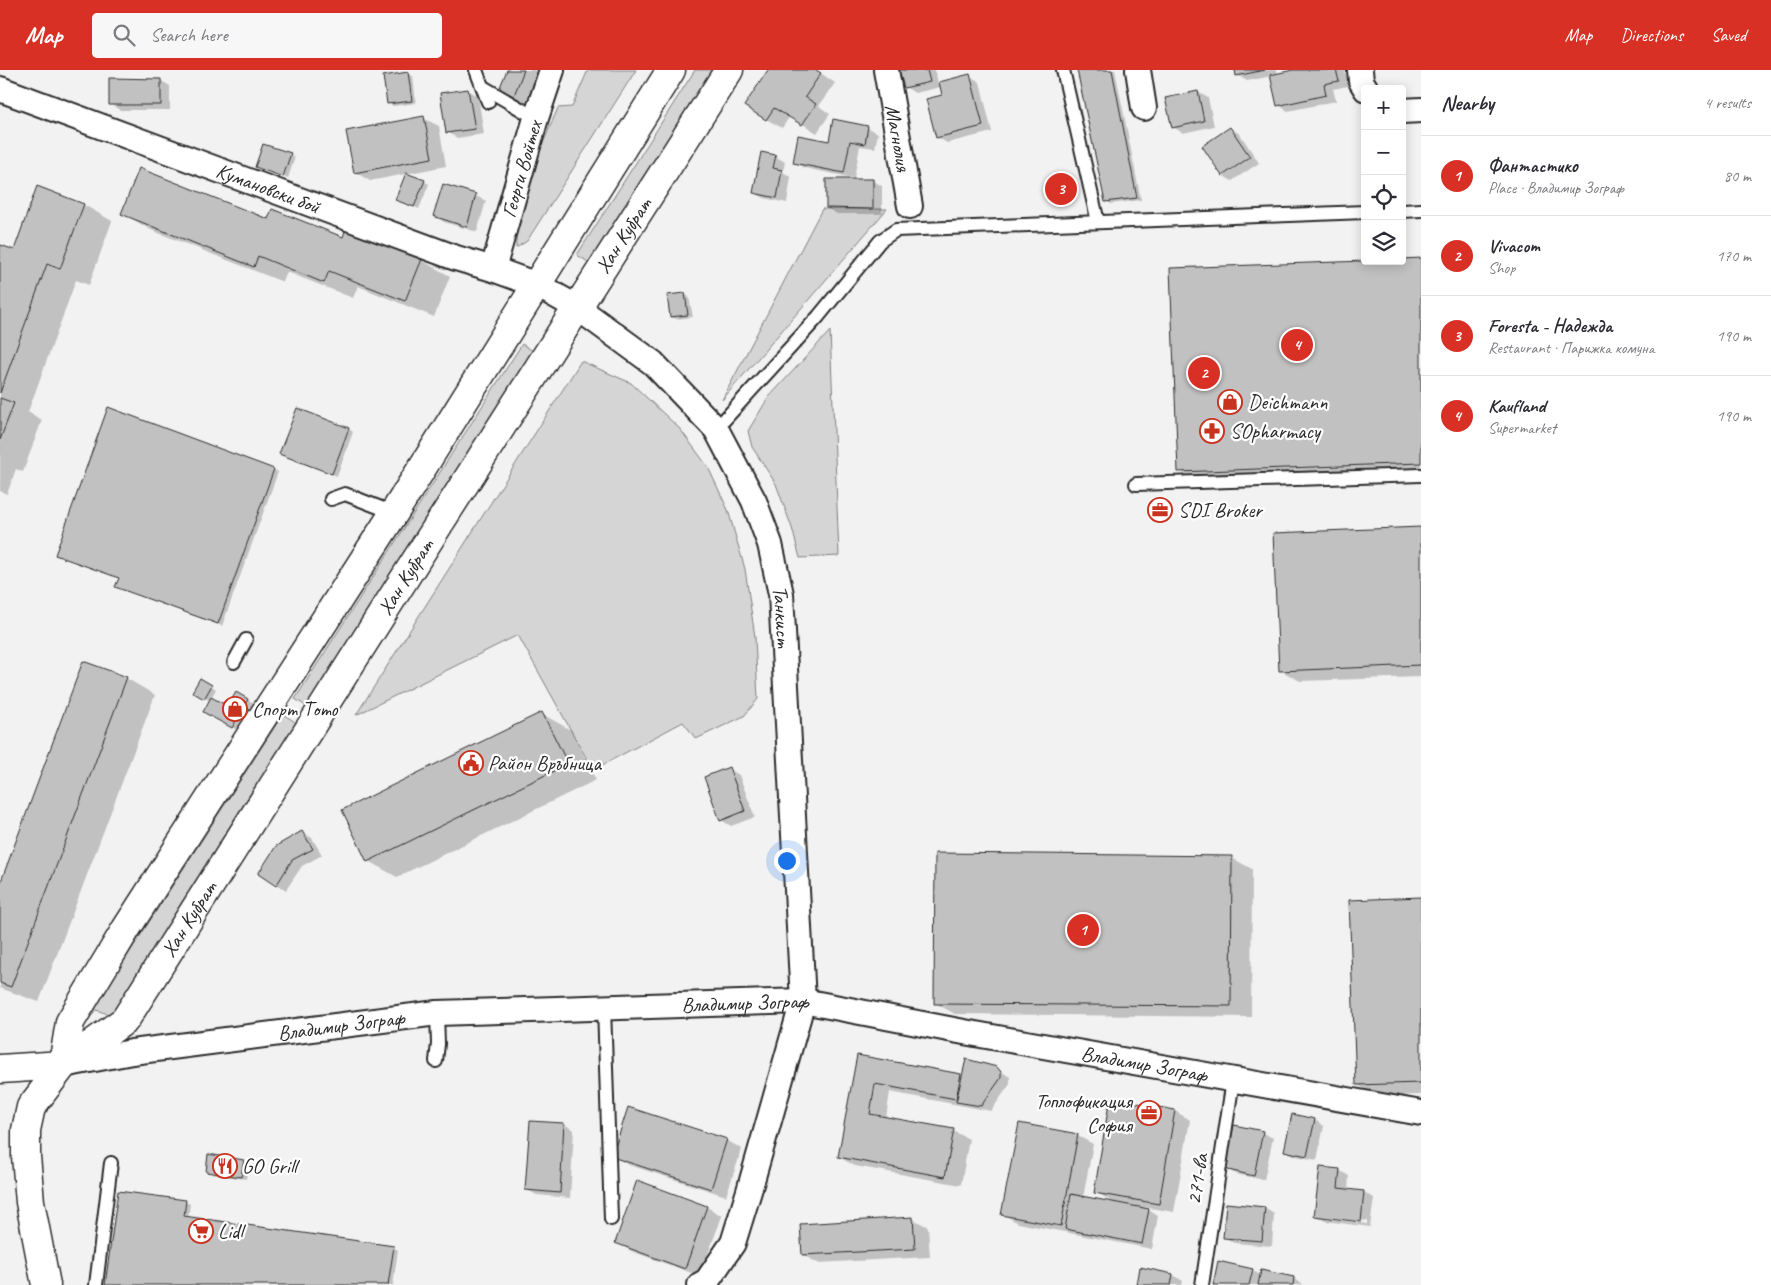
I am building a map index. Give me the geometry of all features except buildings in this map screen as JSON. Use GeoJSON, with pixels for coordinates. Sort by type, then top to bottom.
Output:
{"type":"FeatureCollection","features":[{"type":"Feature","properties":{"kind":"street","name":"Георги Войтех"},"geometry":{"type":"LineString","coordinates":[[493,269],[536,118],[552,70]]}},
{"type":"Feature","properties":{"kind":"street","name":"Хан Кубрат"},"geometry":{"type":"LineString","coordinates":[[62,1065],[70,1022],[132,920],[394,513],[671,70]]}},
{"type":"Feature","properties":{"kind":"street","name":"Хан Кубрат"},"geometry":{"type":"LineString","coordinates":[[46,1285],[30,1202],[26,1156],[26,1130],[32,1108],[62,1065],[125,1020],[729,70]]}},
{"type":"Feature","properties":{"kind":"street","name":"Магнолия"},"geometry":{"type":"LineString","coordinates":[[886,70],[910,206]]}},
{"type":"Feature","properties":{"kind":"street"},"geometry":{"type":"LineString","coordinates":[[1138,70],[1144,108]]}},
{"type":"Feature","properties":{"kind":"street"},"geometry":{"type":"LineString","coordinates":[[1360,70],[1361,81],[1364,85]]}},
{"type":"Feature","properties":{"kind":"street","name":"Кумановски бой"},"geometry":{"type":"LineString","coordinates":[[0,89],[446,254],[537,285],[578,308]]}},
{"type":"Feature","properties":{"kind":"street"},"geometry":{"type":"LineString","coordinates":[[1406,111],[1421,110]]}},
{"type":"Feature","properties":{"kind":"street","name":"Танкист"},"geometry":{"type":"LineString","coordinates":[[578,308],[654,363],[716,429],[754,501],[770,544],[782,594],[803,1001],[733,1243],[707,1281],[700,1285]]}},
{"type":"Feature","properties":{"kind":"street","name":"Владимир Зограф"},"geometry":{"type":"LineString","coordinates":[[62,1065],[132,1052],[437,1013],[803,1001],[964,1032],[1421,1113]]}},
{"type":"Feature","properties":{"kind":"street"},"geometry":{"type":"LineString","coordinates":[[0,1069],[62,1065]]}},
{"type":"Feature","properties":{"kind":"lane"},"geometry":{"type":"LineString","coordinates":[[476,70],[488,102]]}},
{"type":"Feature","properties":{"kind":"lane"},"geometry":{"type":"LineString","coordinates":[[1063,70],[1098,222]]}},
{"type":"Feature","properties":{"kind":"lane"},"geometry":{"type":"LineString","coordinates":[[483,87],[536,118]]}},
{"type":"Feature","properties":{"kind":"lane"},"geometry":{"type":"LineString","coordinates":[[1406,211],[1421,210]]}},
{"type":"Feature","properties":{"kind":"lane"},"geometry":{"type":"LineString","coordinates":[[716,429],[818,317],[880,241],[896,230],[1361,212]]}},
{"type":"Feature","properties":{"kind":"lane"},"geometry":{"type":"LineString","coordinates":[[1136,484],[1421,475]]}},
{"type":"Feature","properties":{"kind":"lane"},"geometry":{"type":"LineString","coordinates":[[331,499],[345,494],[394,513]]}},
{"type":"Feature","properties":{"kind":"lane"},"geometry":{"type":"LineString","coordinates":[[234,662],[246,640]]}},
{"type":"Feature","properties":{"kind":"lane"},"geometry":{"type":"LineString","coordinates":[[604,1008],[611,1219]]}},
{"type":"Feature","properties":{"kind":"lane"},"geometry":{"type":"LineString","coordinates":[[436,1061],[438,1044],[437,1013]]}},
{"type":"Feature","properties":{"kind":"lane","name":"271-ва"},"geometry":{"type":"LineString","coordinates":[[1202,1285],[1233,1080]]}},
{"type":"Feature","properties":{"kind":"lane"},"geometry":{"type":"LineString","coordinates":[[96,1285],[111,1163]]}},
{"type":"Feature","properties":{"kind":"shaded area"},"geometry":{"type":"Polygon","coordinates":[[[588,70],[636,70],[527,241],[516,248],[516,206],[558,108],[572,107],[588,70]]]}},
{"type":"Feature","properties":{"kind":"shaded area"},"geometry":{"type":"Polygon","coordinates":[[[695,70],[718,70],[593,265],[577,255],[695,70]]]}},
{"type":"Feature","properties":{"kind":"shaded area"},"geometry":{"type":"Polygon","coordinates":[[[822,209],[887,209],[722,400],[822,209]]]}},
{"type":"Feature","properties":{"kind":"shaded area"},"geometry":{"type":"Polygon","coordinates":[[[830,331],[839,556],[800,558],[792,528],[776,484],[752,447],[748,431],[768,398],[830,331]]]}},
{"type":"Feature","properties":{"kind":"shaded area"},"geometry":{"type":"Polygon","coordinates":[[[522,344],[536,353],[309,708],[295,699],[522,344]]]}},
{"type":"Feature","properties":{"kind":"shaded area"},"geometry":{"type":"Polygon","coordinates":[[[581,361],[631,383],[680,429],[708,467],[728,510],[745,569],[755,637],[758,699],[744,716],[696,739],[683,722],[593,770],[518,635],[356,715],[581,361]]]}},
{"type":"Feature","properties":{"kind":"shaded area"},"geometry":{"type":"Polygon","coordinates":[[[283,714],[301,726],[114,1016],[93,1009],[283,714]]]}},
{"type":"Feature","properties":{"kind":"place","name":"Foresta - Надежда"},"geometry":{"type":"Point","coordinates":[1061,189]}},
{"type":"Feature","properties":{"kind":"place","name":"Kaufland"},"geometry":{"type":"Point","coordinates":[1297,345]}},
{"type":"Feature","properties":{"kind":"place","name":"Vivacom"},"geometry":{"type":"Point","coordinates":[1204,373]}},
{"type":"Feature","properties":{"kind":"place","name":"Deichmann"},"geometry":{"type":"Point","coordinates":[1230,402]}},
{"type":"Feature","properties":{"kind":"place","name":"SOpharmacy"},"geometry":{"type":"Point","coordinates":[1212,431]}},
{"type":"Feature","properties":{"kind":"place","name":"SDI Broker"},"geometry":{"type":"Point","coordinates":[1160,510]}},
{"type":"Feature","properties":{"kind":"place","name":"Спорт Тото"},"geometry":{"type":"Point","coordinates":[235,709]}},
{"type":"Feature","properties":{"kind":"place","name":"Район Връбница"},"geometry":{"type":"Point","coordinates":[471,763]}},
{"type":"Feature","properties":{"kind":"place","name":"Фантастико"},"geometry":{"type":"Point","coordinates":[1083,930]}},
{"type":"Feature","properties":{"kind":"place","name":"Топлофикация София"},"geometry":{"type":"Point","coordinates":[1149,1113]}},
{"type":"Feature","properties":{"kind":"place","name":"GO Grill"},"geometry":{"type":"Point","coordinates":[225,1166]}},
{"type":"Feature","properties":{"kind":"place","name":"Lidl"},"geometry":{"type":"Point","coordinates":[201,1231]}}]}
